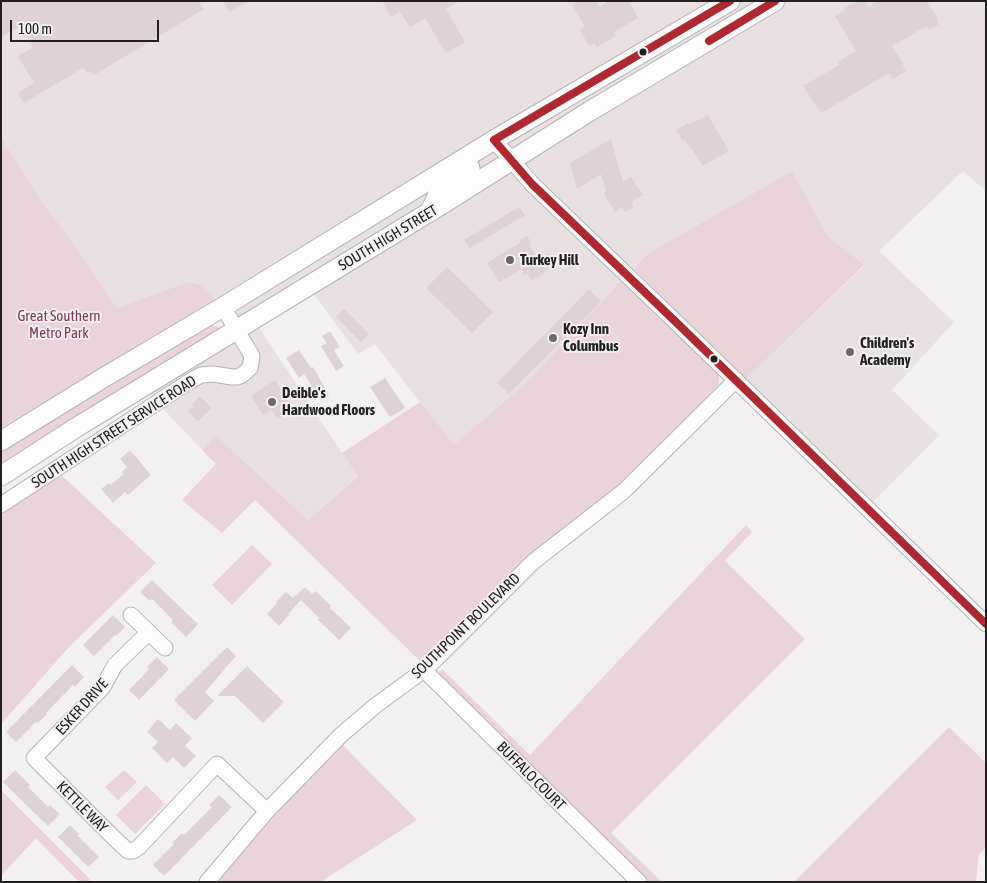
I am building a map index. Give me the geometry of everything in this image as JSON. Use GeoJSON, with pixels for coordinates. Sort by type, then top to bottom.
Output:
{"type":"FeatureCollection","features":[{"type":"Feature","properties":{"kind":"main road","name":"SOUTH HIGH STREET"},"geometry":{"type":"LineString","coordinates":[[1,441],[494,140],[730,1]]}},
{"type":"Feature","properties":{"kind":"main road","name":"SOUTH HIGH STREET"},"geometry":{"type":"LineString","coordinates":[[1,476],[77,427],[430,212],[590,111],[775,1]]}},
{"type":"Feature","properties":{"kind":"main road"},"geometry":{"type":"LineString","coordinates":[[430,212],[440,190],[458,176],[486,159],[493,148],[494,140]]}},
{"type":"Feature","properties":{"kind":"street"},"geometry":{"type":"LineString","coordinates":[[494,140],[532,184],[986,624]]}},
{"type":"Feature","properties":{"kind":"street","name":"SOUTH HIGH STREET SERVICE ROAD"},"geometry":{"type":"LineString","coordinates":[[1,505],[190,381],[201,376],[213,374],[232,377],[242,375],[250,368],[252,356],[223,306]]}},
{"type":"Feature","properties":{"kind":"street","name":"SOUTHPOINT BOULEVARD"},"geometry":{"type":"LineString","coordinates":[[207,882],[267,811],[341,735],[375,706],[424,670],[533,562],[624,491],[736,380]]}},
{"type":"Feature","properties":{"kind":"street"},"geometry":{"type":"LineString","coordinates":[[131,615],[165,648]]}},
{"type":"Feature","properties":{"kind":"street","name":"ESKER DRIVE"},"geometry":{"type":"LineString","coordinates":[[34,758],[103,687],[115,666],[149,632]]}},
{"type":"Feature","properties":{"kind":"street","name":"BUFFALO COURT"},"geometry":{"type":"LineString","coordinates":[[424,670],[639,882]]}},
{"type":"Feature","properties":{"kind":"street","name":"KETTLE WAY"},"geometry":{"type":"LineString","coordinates":[[34,758],[128,851],[133,851],[139,847],[217,764],[267,811]]}},
{"type":"Feature","properties":{"kind":"shaded area"},"geometry":{"type":"Polygon","coordinates":[[[1,1],[986,1],[986,191],[963,171],[879,251],[954,322],[892,390],[939,435],[871,504],[744,381],[864,266],[828,236],[792,171],[647,254],[526,383],[454,446],[375,344],[358,354],[312,292],[258,326],[358,477],[308,520],[216,437],[202,450],[150,395],[234,341],[213,303],[188,282],[117,308],[71,240],[41,201],[1,137],[1,1]]]}},
{"type":"Feature","properties":{"kind":"green space","name":"Great Southern Metro Park"},"geometry":{"type":"Polygon","coordinates":[[[1,137],[41,201],[71,240],[117,308],[188,282],[200,285],[212,295],[213,303],[143,342],[1,428],[1,137]]]}},
{"type":"Feature","properties":{"kind":"green space"},"geometry":{"type":"Polygon","coordinates":[[[792,171],[828,236],[864,265],[744,381],[634,269],[647,254],[792,171]]]}},
{"type":"Feature","properties":{"kind":"green space"},"geometry":{"type":"Polygon","coordinates":[[[624,278],[719,370],[719,384],[621,486],[536,553],[421,662],[255,500],[222,533],[182,500],[216,464],[202,450],[216,436],[308,520],[358,477],[342,453],[420,402],[454,445],[526,383],[624,278]]]}},
{"type":"Feature","properties":{"kind":"green space"},"geometry":{"type":"Polygon","coordinates":[[[211,325],[225,329],[1,467],[1,452],[211,325]]]}},
{"type":"Feature","properties":{"kind":"green space"},"geometry":{"type":"Polygon","coordinates":[[[58,472],[156,563],[70,646],[1,724],[1,509],[58,472]]]}},
{"type":"Feature","properties":{"kind":"green space"},"geometry":{"type":"Polygon","coordinates":[[[746,525],[752,532],[725,561],[805,639],[611,833],[662,882],[645,882],[435,676],[442,669],[530,755],[746,525]]]}},
{"type":"Feature","properties":{"kind":"green space"},"geometry":{"type":"Polygon","coordinates":[[[252,545],[272,564],[232,605],[212,585],[252,545]]]}},
{"type":"Feature","properties":{"kind":"green space"},"geometry":{"type":"Polygon","coordinates":[[[949,727],[986,763],[986,847],[979,854],[976,882],[794,882],[949,727]]]}},
{"type":"Feature","properties":{"kind":"green space"},"geometry":{"type":"Polygon","coordinates":[[[341,743],[417,820],[322,882],[214,882],[341,743]]]}},
{"type":"Feature","properties":{"kind":"green space"},"geometry":{"type":"Polygon","coordinates":[[[124,770],[137,782],[118,800],[105,787],[124,770]]]}},
{"type":"Feature","properties":{"kind":"green space"},"geometry":{"type":"Polygon","coordinates":[[[146,785],[165,804],[135,834],[116,815],[146,785]]]}},
{"type":"Feature","properties":{"kind":"green space"},"geometry":{"type":"Polygon","coordinates":[[[1,790],[92,882],[79,882],[36,838],[1,876],[1,790]]]}},
{"type":"Feature","properties":{"kind":"building"},"geometry":{"type":"Polygon","coordinates":[[[1,1],[200,1],[204,9],[94,75],[91,71],[87,73],[83,68],[24,103],[18,93],[34,83],[18,56],[33,47],[21,26],[1,37],[1,1]]]}},
{"type":"Feature","properties":{"kind":"building"},"geometry":{"type":"Polygon","coordinates":[[[223,1],[248,1],[230,12],[223,1]]]}},
{"type":"Feature","properties":{"kind":"building"},"geometry":{"type":"Polygon","coordinates":[[[382,1],[460,1],[446,9],[465,42],[446,53],[425,18],[410,27],[400,12],[391,17],[382,1]]]}},
{"type":"Feature","properties":{"kind":"building"},"geometry":{"type":"Polygon","coordinates":[[[579,1],[596,1],[600,7],[609,1],[629,1],[638,18],[614,32],[616,36],[597,47],[594,43],[589,46],[580,30],[585,27],[572,5],[579,1]]]}},
{"type":"Feature","properties":{"kind":"building"},"geometry":{"type":"Polygon","coordinates":[[[859,1],[866,1],[869,6],[877,1],[927,1],[939,24],[929,30],[927,26],[892,46],[906,71],[893,79],[889,73],[821,113],[803,86],[839,65],[837,62],[856,51],[835,16],[845,10],[844,8],[859,1]]]}},
{"type":"Feature","properties":{"kind":"building"},"geometry":{"type":"Polygon","coordinates":[[[708,115],[729,151],[703,166],[676,130],[708,115]]]}},
{"type":"Feature","properties":{"kind":"building"},"geometry":{"type":"Polygon","coordinates":[[[611,139],[623,182],[631,177],[643,195],[631,202],[634,207],[625,212],[622,207],[615,212],[604,194],[606,191],[601,174],[577,189],[570,163],[611,139]]]}},
{"type":"Feature","properties":{"kind":"building"},"geometry":{"type":"Polygon","coordinates":[[[519,207],[525,215],[470,248],[464,240],[519,207]]]}},
{"type":"Feature","properties":{"kind":"building"},"geometry":{"type":"Polygon","coordinates":[[[527,236],[531,242],[529,244],[538,259],[548,253],[555,266],[531,281],[527,273],[524,275],[521,269],[499,282],[487,263],[521,242],[520,240],[527,236]]]}},
{"type":"Feature","properties":{"kind":"building"},"geometry":{"type":"Polygon","coordinates":[[[447,267],[493,312],[472,333],[426,288],[447,267]]]}},
{"type":"Feature","properties":{"kind":"building","name":"Kozy Inn Columbus"},"geometry":{"type":"Polygon","coordinates":[[[589,289],[601,301],[509,394],[497,383],[589,289]]]}},
{"type":"Feature","properties":{"kind":"building"},"geometry":{"type":"Polygon","coordinates":[[[344,309],[369,334],[361,342],[336,317],[344,309]]]}},
{"type":"Feature","properties":{"kind":"building"},"geometry":{"type":"Polygon","coordinates":[[[330,331],[340,347],[334,350],[344,366],[336,371],[321,346],[327,343],[322,336],[330,331]]]}},
{"type":"Feature","properties":{"kind":"building"},"geometry":{"type":"Polygon","coordinates":[[[299,350],[311,368],[313,367],[329,395],[321,401],[304,374],[299,378],[286,358],[299,350]]]}},
{"type":"Feature","properties":{"kind":"building"},"geometry":{"type":"Polygon","coordinates":[[[385,378],[405,408],[390,417],[370,387],[385,378]]]}},
{"type":"Feature","properties":{"kind":"building","name":"Deible's Hardwood Floors"},"geometry":{"type":"Polygon","coordinates":[[[275,380],[294,409],[278,419],[271,409],[263,415],[251,396],[275,380]]]}},
{"type":"Feature","properties":{"kind":"building"},"geometry":{"type":"Polygon","coordinates":[[[200,396],[212,408],[198,421],[188,411],[194,406],[192,404],[200,396]]]}},
{"type":"Feature","properties":{"kind":"building"},"geometry":{"type":"Polygon","coordinates":[[[130,450],[151,475],[128,495],[125,492],[113,503],[101,489],[109,483],[110,485],[124,474],[122,472],[127,467],[120,459],[130,450]]]}},
{"type":"Feature","properties":{"kind":"building"},"geometry":{"type":"Polygon","coordinates":[[[152,580],[198,624],[186,637],[171,622],[173,620],[152,599],[150,601],[140,592],[152,580]]]}},
{"type":"Feature","properties":{"kind":"building"},"geometry":{"type":"Polygon","coordinates":[[[305,587],[312,594],[316,591],[331,606],[330,608],[351,628],[339,640],[301,600],[279,626],[267,614],[286,592],[293,598],[305,587]]]}},
{"type":"Feature","properties":{"kind":"building"},"geometry":{"type":"Polygon","coordinates":[[[113,615],[125,627],[94,656],[83,645],[113,615]]]}},
{"type":"Feature","properties":{"kind":"building"},"geometry":{"type":"Polygon","coordinates":[[[227,647],[236,656],[205,692],[214,701],[195,721],[174,700],[227,647]]]}},
{"type":"Feature","properties":{"kind":"building"},"geometry":{"type":"Polygon","coordinates":[[[157,657],[169,669],[139,700],[129,690],[149,669],[147,667],[157,657]]]}},
{"type":"Feature","properties":{"kind":"building"},"geometry":{"type":"Polygon","coordinates":[[[72,665],[84,677],[75,687],[73,685],[38,723],[36,722],[16,742],[6,732],[72,665]]]}},
{"type":"Feature","properties":{"kind":"building"},"geometry":{"type":"Polygon","coordinates":[[[247,666],[284,702],[263,723],[235,696],[217,696],[247,666]]]}},
{"type":"Feature","properties":{"kind":"building"},"geometry":{"type":"Polygon","coordinates":[[[158,719],[170,730],[176,723],[192,738],[185,746],[196,756],[184,768],[173,757],[167,763],[152,748],[158,742],[147,732],[158,719]]]}},
{"type":"Feature","properties":{"kind":"building"},"geometry":{"type":"Polygon","coordinates":[[[15,770],[30,785],[28,787],[48,807],[50,805],[60,814],[48,826],[3,782],[15,770]]]}},
{"type":"Feature","properties":{"kind":"building"},"geometry":{"type":"Polygon","coordinates":[[[219,795],[232,807],[164,876],[153,865],[182,833],[184,835],[212,807],[209,805],[219,795]]]}},
{"type":"Feature","properties":{"kind":"building"},"geometry":{"type":"Polygon","coordinates":[[[70,825],[99,857],[88,867],[58,837],[70,825]]]}},
{"type":"Feature","properties":{"kind":"transit line"},"geometry":{"type":"LineString","coordinates":[[730,1],[494,140],[532,184],[986,624]]}},
{"type":"Feature","properties":{"kind":"transit line"},"geometry":{"type":"LineString","coordinates":[[709,41],[775,1]]}},
{"type":"Feature","properties":{"kind":"place","name":"Turkey Hill"},"geometry":{"type":"Point","coordinates":[510,260]}},
{"type":"Feature","properties":{"kind":"place","name":"Kozy Inn Columbus"},"geometry":{"type":"Point","coordinates":[553,338]}},
{"type":"Feature","properties":{"kind":"place","name":"Children's Academy"},"geometry":{"type":"Point","coordinates":[850,352]}},
{"type":"Feature","properties":{"kind":"place","name":"Deible's Hardwood Floors"},"geometry":{"type":"Point","coordinates":[272,402]}}]}
